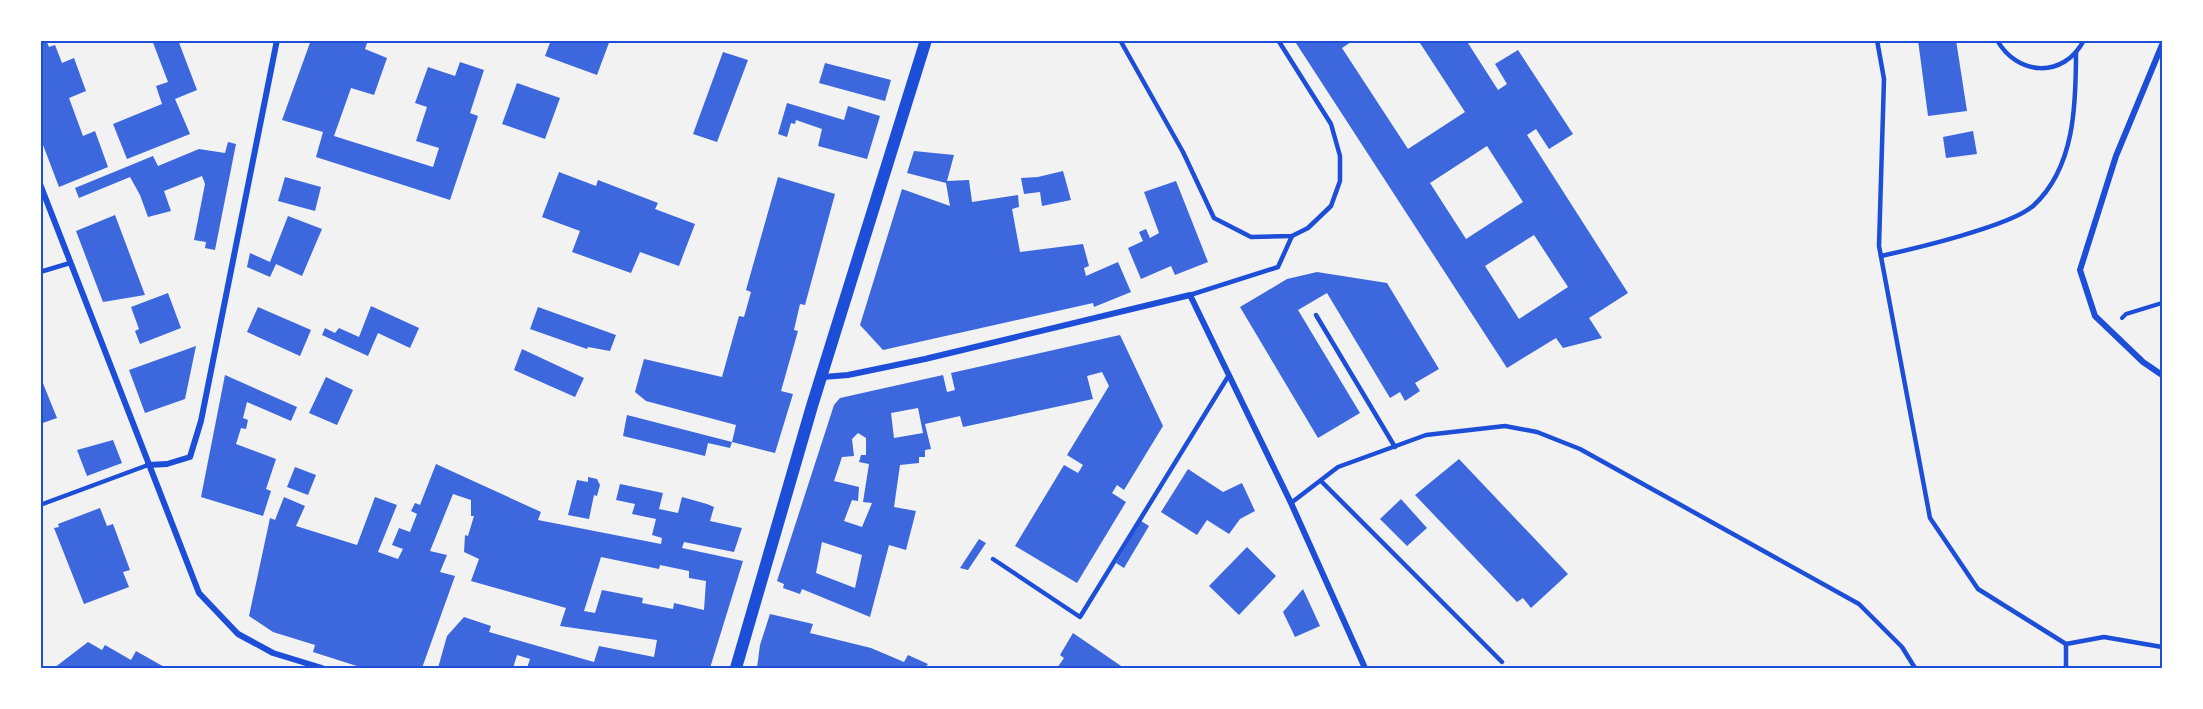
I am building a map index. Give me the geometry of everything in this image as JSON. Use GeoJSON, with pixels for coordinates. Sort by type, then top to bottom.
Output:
{"type":"FeatureCollection","features":[{"type":"Feature","properties":{"kind":"main road"},"geometry":{"type":"LineString","coordinates":[[736,669],[822,377],[926,40]]}},
{"type":"Feature","properties":{"kind":"street"},"geometry":{"type":"LineString","coordinates":[[148,465],[167,464],[190,457],[201,421],[277,40]]}},
{"type":"Feature","properties":{"kind":"street"},"geometry":{"type":"LineString","coordinates":[[2163,45],[2116,156],[2080,270],[2096,316],[2143,362],[2163,375]]}},
{"type":"Feature","properties":{"kind":"street"},"geometry":{"type":"LineString","coordinates":[[40,184],[199,593],[238,634],[273,653],[322,669]]}},
{"type":"Feature","properties":{"kind":"street"},"geometry":{"type":"LineString","coordinates":[[822,377],[848,375],[925,359],[1191,295],[1291,503],[1365,669]]}},
{"type":"Feature","properties":{"kind":"lane"},"geometry":{"type":"LineString","coordinates":[[1120,40],[1183,152],[1214,218],[1251,237],[1292,236],[1308,228],[1331,206],[1340,181],[1340,156],[1331,124],[1278,40]]}},
{"type":"Feature","properties":{"kind":"lane"},"geometry":{"type":"LineString","coordinates":[[1877,40],[1884,79],[1881,256],[1930,518],[1978,589],[2066,644],[2104,637],[2163,647]]}},
{"type":"Feature","properties":{"kind":"lane"},"geometry":{"type":"LineString","coordinates":[[1997,40],[2014,61],[2027,68],[2042,69],[2056,67],[2076,52],[2084,40]]}},
{"type":"Feature","properties":{"kind":"lane"},"geometry":{"type":"LineString","coordinates":[[1881,256],[2001,222],[2032,207],[2055,178],[2068,144],[2076,109],[2076,52]]}},
{"type":"Feature","properties":{"kind":"lane"},"geometry":{"type":"LineString","coordinates":[[1191,295],[1278,267],[1292,236]]}},
{"type":"Feature","properties":{"kind":"lane"},"geometry":{"type":"LineString","coordinates":[[40,272],[70,263]]}},
{"type":"Feature","properties":{"kind":"lane"},"geometry":{"type":"LineString","coordinates":[[1316,315],[1395,447]]}},
{"type":"Feature","properties":{"kind":"lane"},"geometry":{"type":"LineString","coordinates":[[993,559],[1080,617],[1229,375]]}},
{"type":"Feature","properties":{"kind":"lane"},"geometry":{"type":"LineString","coordinates":[[1291,503],[1338,467],[1426,435],[1505,426],[1537,432],[1580,449],[1859,604],[1902,647],[1915,669]]}},
{"type":"Feature","properties":{"kind":"lane"},"geometry":{"type":"LineString","coordinates":[[40,505],[148,465]]}},
{"type":"Feature","properties":{"kind":"lane"},"geometry":{"type":"LineString","coordinates":[[1321,481],[1502,662]]}},
{"type":"Feature","properties":{"kind":"lane"},"geometry":{"type":"LineString","coordinates":[[2066,644],[2066,669]]}},
{"type":"Feature","properties":{"kind":"path"},"geometry":{"type":"LineString","coordinates":[[2110,330],[2126,314],[2163,303]]}},
{"type":"Feature","properties":{"kind":"building"},"geometry":{"type":"Polygon","coordinates":[[[40,40],[46,40],[49,47],[55,45],[62,63],[74,58],[86,91],[69,98],[83,136],[95,131],[108,167],[59,187],[40,137],[40,40]]]}},
{"type":"Feature","properties":{"kind":"building"},"geometry":{"type":"Polygon","coordinates":[[[152,40],[178,40],[197,90],[175,99],[190,134],[127,159],[113,124],[162,104],[156,86],[168,82],[152,40]]]}},
{"type":"Feature","properties":{"kind":"building"},"geometry":{"type":"Polygon","coordinates":[[[311,40],[368,40],[365,49],[387,58],[374,95],[351,88],[334,136],[433,167],[439,148],[416,141],[427,107],[415,103],[428,67],[455,76],[460,62],[484,70],[470,113],[478,116],[450,200],[316,157],[323,132],[282,120],[311,40]]]}},
{"type":"Feature","properties":{"kind":"building"},"geometry":{"type":"Polygon","coordinates":[[[551,40],[610,40],[597,75],[545,56],[551,40]]]}},
{"type":"Feature","properties":{"kind":"building"},"geometry":{"type":"Polygon","coordinates":[[[1294,40],[1354,40],[1342,48],[1408,149],[1465,112],[1418,40],[1466,40],[1498,90],[1507,84],[1495,64],[1518,50],[1573,134],[1549,149],[1536,129],[1527,135],[1628,293],[1589,318],[1602,338],[1563,348],[1556,338],[1507,368],[1294,40]],[[1487,146],[1430,183],[1466,239],[1523,202],[1487,146]],[[1534,235],[1485,266],[1519,319],[1568,287],[1534,235]]]}},
{"type":"Feature","properties":{"kind":"building"},"geometry":{"type":"Polygon","coordinates":[[[1918,40],[1956,40],[1967,111],[1928,116],[1918,40]]]}},
{"type":"Feature","properties":{"kind":"building"},"geometry":{"type":"Polygon","coordinates":[[[723,52],[748,60],[717,142],[693,134],[723,52]]]}},
{"type":"Feature","properties":{"kind":"building"},"geometry":{"type":"Polygon","coordinates":[[[825,63],[891,80],[885,101],[819,83],[825,63]]]}},
{"type":"Feature","properties":{"kind":"building"},"geometry":{"type":"Polygon","coordinates":[[[517,83],[560,98],[545,139],[502,124],[517,83]]]}},
{"type":"Feature","properties":{"kind":"building"},"geometry":{"type":"Polygon","coordinates":[[[787,103],[844,120],[848,106],[880,116],[867,159],[818,146],[822,129],[796,120],[795,124],[791,123],[787,137],[778,134],[787,103]]]}},
{"type":"Feature","properties":{"kind":"building"},"geometry":{"type":"Polygon","coordinates":[[[1973,131],[1977,154],[1946,158],[1943,137],[1973,131]]]}},
{"type":"Feature","properties":{"kind":"building"},"geometry":{"type":"Polygon","coordinates":[[[228,142],[236,144],[215,250],[205,248],[206,242],[194,240],[205,184],[202,176],[164,191],[171,211],[148,217],[130,177],[79,198],[75,188],[153,156],[158,166],[199,149],[225,153],[228,142]]]}},
{"type":"Feature","properties":{"kind":"building"},"geometry":{"type":"Polygon","coordinates":[[[914,151],[954,155],[947,181],[969,180],[972,202],[1018,195],[1019,207],[1012,209],[1020,252],[1083,244],[1089,266],[1084,268],[1086,276],[1118,262],[1131,292],[1094,307],[1093,303],[883,350],[860,325],[902,189],[950,206],[946,183],[907,173],[914,151]]]}},
{"type":"Feature","properties":{"kind":"building"},"geometry":{"type":"Polygon","coordinates":[[[1063,171],[1071,200],[1042,206],[1040,192],[1024,194],[1021,178],[1038,177],[1063,171]]]}},
{"type":"Feature","properties":{"kind":"building"},"geometry":{"type":"Polygon","coordinates":[[[559,172],[596,186],[598,180],[658,203],[655,209],[695,224],[679,266],[640,252],[631,273],[572,252],[580,231],[542,217],[559,172]]]}},
{"type":"Feature","properties":{"kind":"building"},"geometry":{"type":"Polygon","coordinates":[[[285,177],[321,187],[315,211],[278,201],[285,177]]]}},
{"type":"Feature","properties":{"kind":"building"},"geometry":{"type":"Polygon","coordinates":[[[778,177],[835,194],[805,305],[800,304],[794,330],[798,331],[781,391],[793,394],[775,453],[732,442],[736,425],[646,401],[635,392],[644,359],[722,377],[739,316],[744,317],[751,292],[746,290],[778,177]]]}},
{"type":"Feature","properties":{"kind":"building"},"geometry":{"type":"Polygon","coordinates":[[[1176,181],[1208,262],[1175,275],[1171,266],[1141,279],[1128,248],[1143,241],[1139,232],[1146,229],[1150,238],[1159,233],[1144,192],[1176,181]]]}},
{"type":"Feature","properties":{"kind":"building"},"geometry":{"type":"Polygon","coordinates":[[[115,215],[145,295],[103,302],[76,231],[115,215]]]}},
{"type":"Feature","properties":{"kind":"building"},"geometry":{"type":"Polygon","coordinates":[[[288,216],[322,229],[302,276],[276,264],[270,277],[247,267],[250,253],[270,262],[288,216]]]}},
{"type":"Feature","properties":{"kind":"building"},"geometry":{"type":"Polygon","coordinates":[[[1317,272],[1387,283],[1439,369],[1415,383],[1420,391],[1405,401],[1400,392],[1390,398],[1327,293],[1298,310],[1360,413],[1318,438],[1240,307],[1287,279],[1317,272]]]}},
{"type":"Feature","properties":{"kind":"building"},"geometry":{"type":"Polygon","coordinates":[[[168,293],[181,328],[140,344],[135,331],[139,329],[131,307],[168,293]]]}},
{"type":"Feature","properties":{"kind":"building"},"geometry":{"type":"Polygon","coordinates":[[[371,306],[419,328],[410,348],[378,333],[368,356],[322,335],[325,328],[335,333],[339,328],[359,337],[371,306]]]}},
{"type":"Feature","properties":{"kind":"building"},"geometry":{"type":"Polygon","coordinates":[[[258,307],[311,330],[300,356],[247,332],[258,307]]]}},
{"type":"Feature","properties":{"kind":"building"},"geometry":{"type":"Polygon","coordinates":[[[538,307],[616,335],[610,351],[588,347],[587,349],[530,329],[538,307]]]}},
{"type":"Feature","properties":{"kind":"building"},"geometry":{"type":"Polygon","coordinates":[[[1120,335],[1163,426],[1124,490],[1117,485],[1112,493],[1126,502],[1077,583],[1015,546],[1064,465],[1078,473],[1083,465],[1067,455],[1109,386],[1102,372],[1087,376],[1093,399],[963,427],[960,416],[925,424],[931,449],[925,450],[925,457],[919,457],[919,463],[900,465],[894,507],[916,511],[906,550],[889,545],[870,617],[802,589],[800,594],[783,588],[784,584],[777,581],[834,405],[840,398],[943,375],[947,392],[955,390],[951,373],[1120,335]],[[918,408],[891,413],[894,438],[923,433],[918,408]],[[858,433],[852,439],[854,456],[842,457],[834,481],[859,487],[858,501],[852,500],[844,521],[862,527],[872,503],[863,502],[869,464],[859,462],[861,455],[866,455],[866,438],[858,433]],[[822,542],[816,573],[855,588],[862,555],[822,542]]]}},
{"type":"Feature","properties":{"kind":"building"},"geometry":{"type":"Polygon","coordinates":[[[196,346],[185,399],[145,413],[129,370],[196,346]]]}},
{"type":"Feature","properties":{"kind":"building"},"geometry":{"type":"Polygon","coordinates":[[[522,349],[584,378],[575,397],[514,370],[522,349]]]}},
{"type":"Feature","properties":{"kind":"building"},"geometry":{"type":"Polygon","coordinates":[[[225,375],[297,407],[291,421],[247,402],[243,418],[248,420],[246,429],[241,428],[236,444],[276,459],[266,489],[271,491],[263,516],[201,497],[225,375]]]}},
{"type":"Feature","properties":{"kind":"building"},"geometry":{"type":"Polygon","coordinates":[[[40,376],[57,418],[40,424],[40,376]]]}},
{"type":"Feature","properties":{"kind":"building"},"geometry":{"type":"Polygon","coordinates":[[[326,377],[353,390],[337,425],[309,413],[326,377]]]}},
{"type":"Feature","properties":{"kind":"building"},"geometry":{"type":"Polygon","coordinates":[[[627,415],[732,442],[730,448],[708,443],[705,456],[623,436],[627,415]]]}},
{"type":"Feature","properties":{"kind":"building"},"geometry":{"type":"Polygon","coordinates":[[[113,440],[122,463],[87,476],[77,450],[113,440]]]}},
{"type":"Feature","properties":{"kind":"building"},"geometry":{"type":"Polygon","coordinates":[[[1459,459],[1568,574],[1531,608],[1523,598],[1517,602],[1415,495],[1459,459]]]}},
{"type":"Feature","properties":{"kind":"building"},"geometry":{"type":"Polygon","coordinates":[[[436,464],[541,512],[538,520],[661,544],[662,538],[652,535],[656,519],[632,514],[635,504],[616,500],[620,484],[663,493],[659,509],[678,513],[682,497],[714,507],[710,521],[742,528],[734,552],[684,542],[682,548],[743,561],[710,668],[527,668],[530,659],[517,655],[513,668],[438,668],[447,636],[464,617],[491,626],[489,632],[594,662],[599,646],[654,657],[657,640],[560,626],[566,608],[471,581],[479,559],[464,552],[465,535],[468,536],[474,516],[471,516],[471,500],[453,494],[430,551],[447,555],[440,572],[455,576],[422,668],[363,668],[313,652],[315,645],[273,632],[249,616],[270,518],[275,520],[284,497],[305,506],[296,526],[357,545],[375,497],[397,505],[378,552],[398,559],[403,549],[392,545],[399,528],[410,532],[417,514],[411,511],[415,503],[420,505],[436,464]],[[601,557],[584,611],[595,613],[602,590],[643,598],[642,603],[673,609],[674,603],[704,610],[706,581],[689,578],[689,571],[660,565],[659,569],[601,557]]]}},
{"type":"Feature","properties":{"kind":"building"},"geometry":{"type":"Polygon","coordinates":[[[295,467],[316,475],[308,495],[287,487],[295,467]]]}},
{"type":"Feature","properties":{"kind":"building"},"geometry":{"type":"Polygon","coordinates":[[[1188,469],[1223,492],[1242,483],[1255,511],[1240,519],[1229,534],[1207,520],[1197,535],[1161,512],[1188,469]]]}},
{"type":"Feature","properties":{"kind":"building"},"geometry":{"type":"Polygon","coordinates":[[[588,477],[597,479],[600,485],[597,496],[594,495],[589,519],[568,515],[577,480],[588,482],[588,477]]]}},
{"type":"Feature","properties":{"kind":"building"},"geometry":{"type":"Polygon","coordinates":[[[1401,499],[1427,528],[1407,546],[1380,519],[1401,499]]]}},
{"type":"Feature","properties":{"kind":"building"},"geometry":{"type":"Polygon","coordinates":[[[100,508],[107,526],[113,524],[130,570],[123,572],[129,587],[84,604],[54,528],[59,527],[58,524],[100,508]]]}},
{"type":"Feature","properties":{"kind":"building"},"geometry":{"type":"Polygon","coordinates":[[[1141,521],[1149,526],[1124,568],[1116,563],[1141,521]]]}},
{"type":"Feature","properties":{"kind":"building"},"geometry":{"type":"Polygon","coordinates":[[[979,539],[986,543],[968,570],[960,568],[979,539]]]}},
{"type":"Feature","properties":{"kind":"building"},"geometry":{"type":"Polygon","coordinates":[[[1247,547],[1276,576],[1239,615],[1209,586],[1247,547]]]}},
{"type":"Feature","properties":{"kind":"building"},"geometry":{"type":"Polygon","coordinates":[[[1303,589],[1320,626],[1295,637],[1283,612],[1303,589]]]}},
{"type":"Feature","properties":{"kind":"building"},"geometry":{"type":"Polygon","coordinates":[[[770,614],[813,624],[810,633],[871,648],[904,662],[908,655],[928,664],[925,668],[757,668],[760,645],[770,614]]]}},
{"type":"Feature","properties":{"kind":"building"},"geometry":{"type":"Polygon","coordinates":[[[1073,633],[1124,668],[1057,668],[1064,658],[1060,655],[1073,633]]]}},
{"type":"Feature","properties":{"kind":"building"},"geometry":{"type":"Polygon","coordinates":[[[88,642],[102,650],[105,645],[131,660],[136,651],[166,668],[54,668],[88,642]]]}}]}
